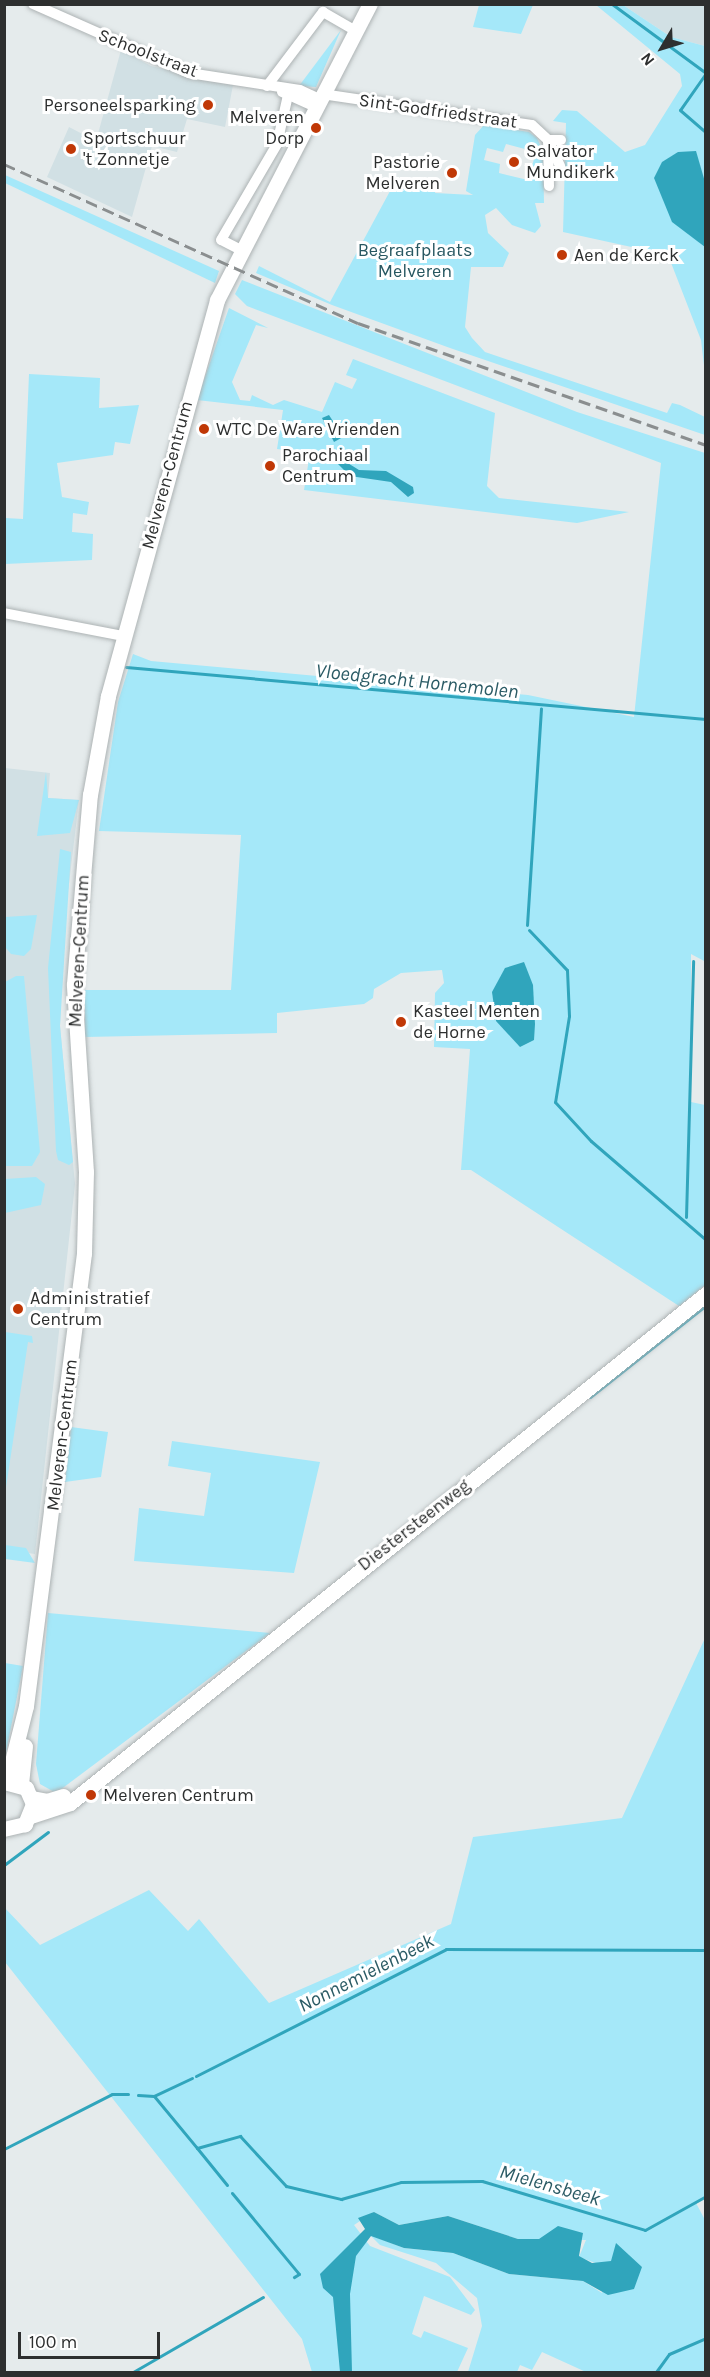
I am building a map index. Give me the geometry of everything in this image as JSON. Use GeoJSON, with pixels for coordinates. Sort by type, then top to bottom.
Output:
{"type":"FeatureCollection","features":[{"type":"Feature","properties":{"kind":"main road","name":"Melveren-Centrum"},"geometry":{"type":"LineString","coordinates":[[11,1782],[27,1706],[84,1252],[86,1172],[74,1008],[85,841],[94,762],[123,636],[216,300],[370,4]]}},
{"type":"Feature","properties":{"kind":"main road","name":"Diestersteenweg"},"geometry":{"type":"LineString","coordinates":[[6,1831],[31,1816],[70,1803],[123,1756],[705,1294]]}},
{"type":"Feature","properties":{"kind":"main road","name":"Diestersteenweg"},"geometry":{"type":"LineString","coordinates":[[32,1798],[55,1800],[123,1756]]}},
{"type":"Feature","properties":{"kind":"main road"},"geometry":{"type":"LineString","coordinates":[[11,1782],[32,1798],[31,1816]]}},
{"type":"Feature","properties":{"kind":"street","name":"Schoolstraat"},"geometry":{"type":"LineString","coordinates":[[33,4],[189,73],[300,90],[319,100]]}},
{"type":"Feature","properties":{"kind":"street"},"geometry":{"type":"LineString","coordinates":[[267,86],[323,12],[356,31]]}},
{"type":"Feature","properties":{"kind":"street","name":"Schoolstraat"},"geometry":{"type":"LineString","coordinates":[[267,86],[288,95],[319,100]]}},
{"type":"Feature","properties":{"kind":"street"},"geometry":{"type":"LineString","coordinates":[[242,250],[221,240],[277,144],[288,95]]}},
{"type":"Feature","properties":{"kind":"street","name":"Sint-Godfriedstraat"},"geometry":{"type":"LineString","coordinates":[[319,100],[532,125],[548,140]]}},
{"type":"Feature","properties":{"kind":"street"},"geometry":{"type":"LineString","coordinates":[[548,140],[561,140]]}},
{"type":"Feature","properties":{"kind":"street"},"geometry":{"type":"LineString","coordinates":[[548,140],[560,166]]}},
{"type":"Feature","properties":{"kind":"street"},"geometry":{"type":"LineString","coordinates":[[548,140],[549,186]]}},
{"type":"Feature","properties":{"kind":"street"},"geometry":{"type":"LineString","coordinates":[[4,613],[123,636]]}},
{"type":"Feature","properties":{"kind":"shaded area"},"geometry":{"type":"Polygon","coordinates":[[[623,5],[705,5],[705,46],[671,37],[623,5]]]}},
{"type":"Feature","properties":{"kind":"shaded area"},"geometry":{"type":"Polygon","coordinates":[[[121,50],[151,66],[233,85],[225,127],[187,119],[177,152],[152,146],[132,217],[47,177],[69,127],[96,141],[121,50]]]}},
{"type":"Feature","properties":{"kind":"shaded area"},"geometry":{"type":"Polygon","coordinates":[[[696,151],[705,182],[705,247],[672,222],[654,178],[662,162],[678,152],[696,151]]]}},
{"type":"Feature","properties":{"kind":"shaded area"},"geometry":{"type":"Polygon","coordinates":[[[329,415],[343,437],[334,442],[322,418],[329,415]]]}},
{"type":"Feature","properties":{"kind":"shaded area"},"geometry":{"type":"Polygon","coordinates":[[[338,457],[359,470],[386,471],[413,487],[414,493],[408,497],[391,482],[350,476],[335,461],[338,457]]]}},
{"type":"Feature","properties":{"kind":"shaded area"},"geometry":{"type":"Polygon","coordinates":[[[5,768],[50,773],[48,798],[79,800],[64,926],[60,1026],[75,1184],[35,1554],[5,1550],[5,768]]]}},
{"type":"Feature","properties":{"kind":"shaded area"},"geometry":{"type":"Polygon","coordinates":[[[524,962],[533,985],[535,1024],[534,1040],[520,1047],[496,1021],[492,992],[505,968],[524,962]]]}},
{"type":"Feature","properties":{"kind":"shaded area"},"geometry":{"type":"Polygon","coordinates":[[[374,2212],[399,2225],[448,2216],[518,2239],[539,2239],[558,2226],[583,2233],[579,2256],[592,2263],[611,2261],[616,2243],[642,2267],[634,2289],[608,2295],[583,2281],[509,2274],[453,2253],[404,2248],[371,2236],[356,2256],[350,2294],[352,2372],[340,2372],[333,2297],[323,2288],[320,2274],[365,2229],[358,2218],[374,2212]]]}},
{"type":"Feature","properties":{"kind":"green space"},"geometry":{"type":"Polygon","coordinates":[[[479,4],[533,5],[521,34],[473,27],[479,4]]]}},
{"type":"Feature","properties":{"kind":"green space"},"geometry":{"type":"Polygon","coordinates":[[[596,5],[623,5],[671,37],[705,46],[705,374],[701,340],[668,255],[563,232],[566,123],[553,121],[562,110],[577,111],[625,152],[645,145],[682,86],[680,74],[596,5]]]}},
{"type":"Feature","properties":{"kind":"green space"},"geometry":{"type":"Polygon","coordinates":[[[341,30],[316,87],[299,86],[341,30]]]}},
{"type":"Feature","properties":{"kind":"green space","name":"Begraafplaats Melveren"},"geometry":{"type":"Polygon","coordinates":[[[484,125],[529,132],[537,138],[543,151],[544,203],[535,203],[541,226],[535,233],[512,225],[496,208],[485,215],[488,233],[509,253],[503,267],[471,267],[465,327],[472,338],[485,352],[667,413],[672,403],[680,405],[705,417],[705,435],[450,348],[332,305],[256,273],[259,266],[330,302],[396,180],[416,192],[419,179],[437,182],[435,193],[473,195],[466,191],[475,135],[484,125]],[[506,144],[503,152],[487,148],[484,160],[500,164],[499,173],[528,180],[536,152],[506,144]]]}},
{"type":"Feature","properties":{"kind":"green space"},"geometry":{"type":"Polygon","coordinates":[[[5,175],[219,271],[215,283],[5,183],[5,175]]]}},
{"type":"Feature","properties":{"kind":"green space"},"geometry":{"type":"Polygon","coordinates":[[[242,280],[577,412],[705,453],[706,962],[691,954],[691,1102],[705,1105],[705,1285],[679,1306],[471,1170],[461,1170],[470,1049],[434,1047],[435,993],[444,983],[442,970],[401,973],[374,989],[373,998],[364,1004],[277,1013],[277,1033],[85,1037],[85,990],[231,990],[241,835],[99,831],[118,702],[133,654],[151,661],[528,695],[634,717],[661,463],[247,306],[235,294],[242,280]]]}},
{"type":"Feature","properties":{"kind":"green space"},"geometry":{"type":"Polygon","coordinates":[[[229,308],[268,328],[256,325],[232,382],[240,400],[250,401],[252,395],[273,405],[284,400],[322,412],[335,382],[352,389],[357,379],[346,375],[353,359],[495,413],[487,486],[499,498],[629,512],[577,523],[304,490],[310,453],[277,449],[283,410],[197,400],[229,308]]]}},
{"type":"Feature","properties":{"kind":"green space"},"geometry":{"type":"Polygon","coordinates":[[[29,374],[100,378],[99,408],[139,405],[130,444],[115,442],[113,455],[57,463],[62,497],[89,502],[87,515],[73,513],[72,532],[93,534],[92,560],[5,564],[5,518],[23,519],[29,374]]]}},
{"type":"Feature","properties":{"kind":"green space"},"geometry":{"type":"Polygon","coordinates":[[[46,772],[48,798],[79,800],[70,833],[37,836],[46,772]]]}},
{"type":"Feature","properties":{"kind":"green space"},"geometry":{"type":"Polygon","coordinates":[[[60,849],[71,852],[60,1026],[73,1162],[69,1165],[58,1160],[56,1151],[48,968],[60,849]]]}},
{"type":"Feature","properties":{"kind":"green space"},"geometry":{"type":"Polygon","coordinates":[[[37,915],[31,949],[24,956],[11,954],[5,947],[5,917],[37,915]]]}},
{"type":"Feature","properties":{"kind":"green space"},"geometry":{"type":"Polygon","coordinates":[[[16,976],[24,976],[40,1152],[32,1166],[5,1166],[5,982],[16,976]]]}},
{"type":"Feature","properties":{"kind":"green space"},"geometry":{"type":"Polygon","coordinates":[[[36,1177],[45,1184],[41,1205],[5,1213],[5,1179],[36,1177]]]}},
{"type":"Feature","properties":{"kind":"green space"},"geometry":{"type":"Polygon","coordinates":[[[5,1332],[32,1336],[33,1343],[28,1342],[5,1494],[5,1332]]]}},
{"type":"Feature","properties":{"kind":"green space"},"geometry":{"type":"Polygon","coordinates":[[[71,1427],[108,1432],[101,1477],[65,1482],[71,1427]]]}},
{"type":"Feature","properties":{"kind":"green space"},"geometry":{"type":"Polygon","coordinates":[[[172,1441],[320,1462],[294,1573],[134,1561],[139,1508],[204,1516],[211,1473],[168,1466],[172,1441]]]}},
{"type":"Feature","properties":{"kind":"green space"},"geometry":{"type":"Polygon","coordinates":[[[5,1545],[26,1548],[35,1563],[5,1559],[5,1545]]]}},
{"type":"Feature","properties":{"kind":"green space"},"geometry":{"type":"Polygon","coordinates":[[[48,1613],[270,1633],[56,1793],[40,1784],[36,1764],[48,1613]]]}},
{"type":"Feature","properties":{"kind":"green space"},"geometry":{"type":"Polygon","coordinates":[[[705,1638],[706,2197],[696,2203],[705,2220],[705,2372],[586,2372],[542,2352],[532,2370],[520,2365],[517,2372],[468,2372],[482,2326],[477,2298],[436,2263],[380,2245],[370,2235],[404,2248],[453,2253],[509,2274],[583,2281],[602,2293],[611,2261],[601,2265],[579,2257],[586,2240],[518,2239],[448,2216],[399,2225],[374,2212],[354,2225],[370,2246],[450,2277],[475,2310],[471,2315],[424,2296],[412,2334],[421,2338],[424,2331],[468,2348],[457,2372],[312,2372],[302,2339],[5,1962],[4,1907],[40,1945],[149,1890],[188,1931],[199,1919],[269,2003],[451,1924],[473,1837],[622,1818],[705,1638]]]}},
{"type":"Feature","properties":{"kind":"green space"},"geometry":{"type":"Polygon","coordinates":[[[4,1663],[23,1666],[5,1758],[4,1663]]]}},
{"type":"Feature","properties":{"kind":"waterway"},"geometry":{"type":"LineString","coordinates":[[612,4],[706,73]]}},
{"type":"Feature","properties":{"kind":"waterway"},"geometry":{"type":"LineString","coordinates":[[706,73],[680,110],[706,133]]}},
{"type":"Feature","properties":{"kind":"waterway","name":"Vloedgracht Hornemolen"},"geometry":{"type":"LineString","coordinates":[[126,667],[706,719]]}},
{"type":"Feature","properties":{"kind":"waterway"},"geometry":{"type":"LineString","coordinates":[[527,925],[541,708]]}},
{"type":"Feature","properties":{"kind":"waterway"},"geometry":{"type":"LineString","coordinates":[[529,930],[567,970],[569,1016],[555,1102],[591,1141],[706,1240]]}},
{"type":"Feature","properties":{"kind":"waterway"},"geometry":{"type":"LineString","coordinates":[[686,1217],[693,961]]}},
{"type":"Feature","properties":{"kind":"waterway"},"geometry":{"type":"LineString","coordinates":[[590,1397],[706,1305]]}},
{"type":"Feature","properties":{"kind":"waterway"},"geometry":{"type":"LineString","coordinates":[[4,1865],[48,1832]]}},
{"type":"Feature","properties":{"kind":"waterway","name":"Nonnemielenbeek"},"geometry":{"type":"LineString","coordinates":[[196,2076],[446,1949],[706,1950]]}},
{"type":"Feature","properties":{"kind":"waterway","name":"Nonnemielenbeek"},"geometry":{"type":"LineString","coordinates":[[192,2078],[154,2096],[197,2148]]}},
{"type":"Feature","properties":{"kind":"waterway"},"geometry":{"type":"LineString","coordinates":[[4,2149],[112,2094],[128,2094]]}},
{"type":"Feature","properties":{"kind":"waterway"},"geometry":{"type":"LineString","coordinates":[[138,2095],[154,2096]]}},
{"type":"Feature","properties":{"kind":"waterway","name":"Mielensbeek"},"geometry":{"type":"LineString","coordinates":[[227,2185],[197,2148],[240,2136],[286,2186],[341,2199],[401,2182],[482,2181],[645,2230],[706,2196]]}},
{"type":"Feature","properties":{"kind":"waterway","name":"Mielensbeek"},"geometry":{"type":"LineString","coordinates":[[232,2193],[299,2274],[294,2277]]}},
{"type":"Feature","properties":{"kind":"waterway","name":"Mielensbeek"},"geometry":{"type":"LineString","coordinates":[[133,2372],[263,2297]]}},
{"type":"Feature","properties":{"kind":"waterway"},"geometry":{"type":"LineString","coordinates":[[656,2372],[669,2354],[706,2338]]}},
{"type":"Feature","properties":{"kind":"railway"},"geometry":{"type":"LineString","coordinates":[[4,164],[358,323],[706,445]]}},
{"type":"Feature","properties":{"kind":"place","name":"Personeelsparking"},"geometry":{"type":"Point","coordinates":[208,105]}},
{"type":"Feature","properties":{"kind":"place","name":"Melveren Dorp"},"geometry":{"type":"Point","coordinates":[316,128]}},
{"type":"Feature","properties":{"kind":"place","name":"Sportschuur 't Zonnetje"},"geometry":{"type":"Point","coordinates":[71,149]}},
{"type":"Feature","properties":{"kind":"place","name":"Salvator Mundikerk"},"geometry":{"type":"Point","coordinates":[514,162]}},
{"type":"Feature","properties":{"kind":"place","name":"Pastorie Melveren"},"geometry":{"type":"Point","coordinates":[452,173]}},
{"type":"Feature","properties":{"kind":"place","name":"Aen de Kerck"},"geometry":{"type":"Point","coordinates":[562,255]}},
{"type":"Feature","properties":{"kind":"place","name":"WTC De Ware Vrienden"},"geometry":{"type":"Point","coordinates":[204,429]}},
{"type":"Feature","properties":{"kind":"place","name":"Parochiaal Centrum"},"geometry":{"type":"Point","coordinates":[270,466]}},
{"type":"Feature","properties":{"kind":"place","name":"Kasteel Menten de Horne"},"geometry":{"type":"Point","coordinates":[401,1022]}},
{"type":"Feature","properties":{"kind":"place","name":"Administratief Centrum"},"geometry":{"type":"Point","coordinates":[18,1309]}},
{"type":"Feature","properties":{"kind":"place","name":"Melveren Centrum"},"geometry":{"type":"Point","coordinates":[91,1795]}}]}
